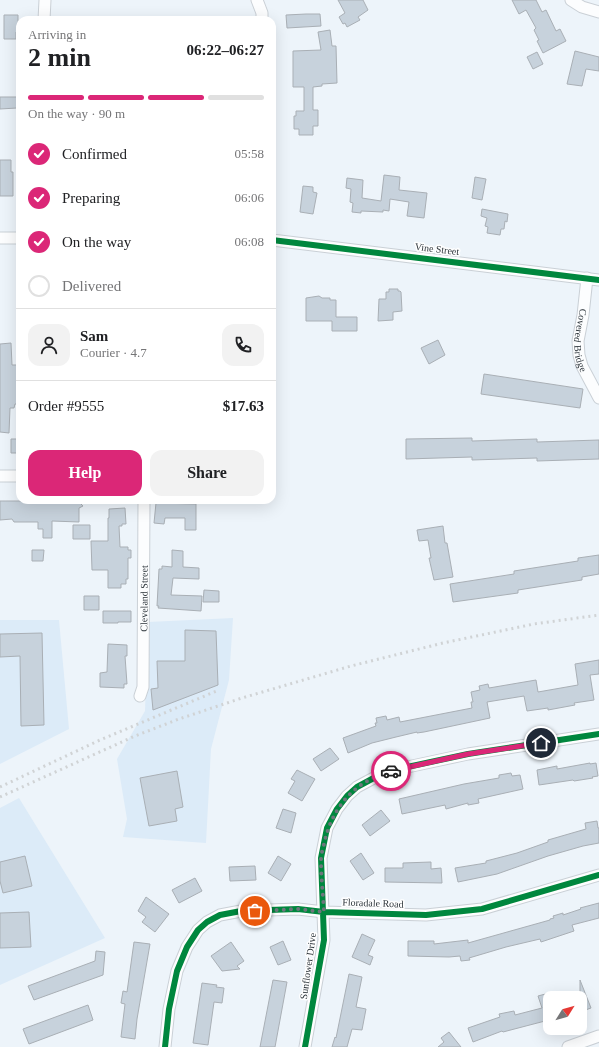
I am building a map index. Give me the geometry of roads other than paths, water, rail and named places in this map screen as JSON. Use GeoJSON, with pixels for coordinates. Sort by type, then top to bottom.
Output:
{"type":"FeatureCollection","features":[{"type":"Feature","properties":{"kind":"street"},"geometry":{"type":"LineString","coordinates":[[44,16],[45,0]]}},
{"type":"Feature","properties":{"kind":"street"},"geometry":{"type":"LineString","coordinates":[[257,0],[262,16]]}},
{"type":"Feature","properties":{"kind":"street"},"geometry":{"type":"LineString","coordinates":[[572,0],[582,8],[599,12]]}},
{"type":"Feature","properties":{"kind":"street"},"geometry":{"type":"LineString","coordinates":[[0,238],[16,238]]}},
{"type":"Feature","properties":{"kind":"street","name":"Vine Street"},"geometry":{"type":"LineString","coordinates":[[276,240],[599,280]]}},
{"type":"Feature","properties":{"kind":"street","name":"Covered Bridge"},"geometry":{"type":"LineString","coordinates":[[587,278],[583,315],[578,341],[579,355],[582,366],[599,398]]}},
{"type":"Feature","properties":{"kind":"street"},"geometry":{"type":"LineString","coordinates":[[0,476],[16,476]]}},
{"type":"Feature","properties":{"kind":"street","name":"Cleveland Street"},"geometry":{"type":"LineString","coordinates":[[140,696],[143,687],[144,504]]}},
{"type":"Feature","properties":{"kind":"street","name":"Sunflower Drive"},"geometry":{"type":"LineString","coordinates":[[305,1047],[324,940],[321,858],[327,828],[337,808],[357,787],[383,773],[468,754],[599,734]]}},
{"type":"Feature","properties":{"kind":"street","name":"Floradale Road"},"geometry":{"type":"LineString","coordinates":[[165,1047],[169,1009],[177,971],[187,947],[198,930],[207,922],[220,915],[241,911],[298,909],[324,912],[426,915],[482,909],[599,875]]}},
{"type":"Feature","properties":{"kind":"street"},"geometry":{"type":"LineString","coordinates":[[568,1047],[599,1036]]}},
{"type":"Feature","properties":{"kind":"railway"},"geometry":{"type":"LineString","coordinates":[[0,797],[135,736],[179,719],[242,698],[351,666],[443,643],[534,624],[599,615]]}},
{"type":"Feature","properties":{"kind":"railway"},"geometry":{"type":"LineString","coordinates":[[0,787],[100,740],[219,690]]}}]}
